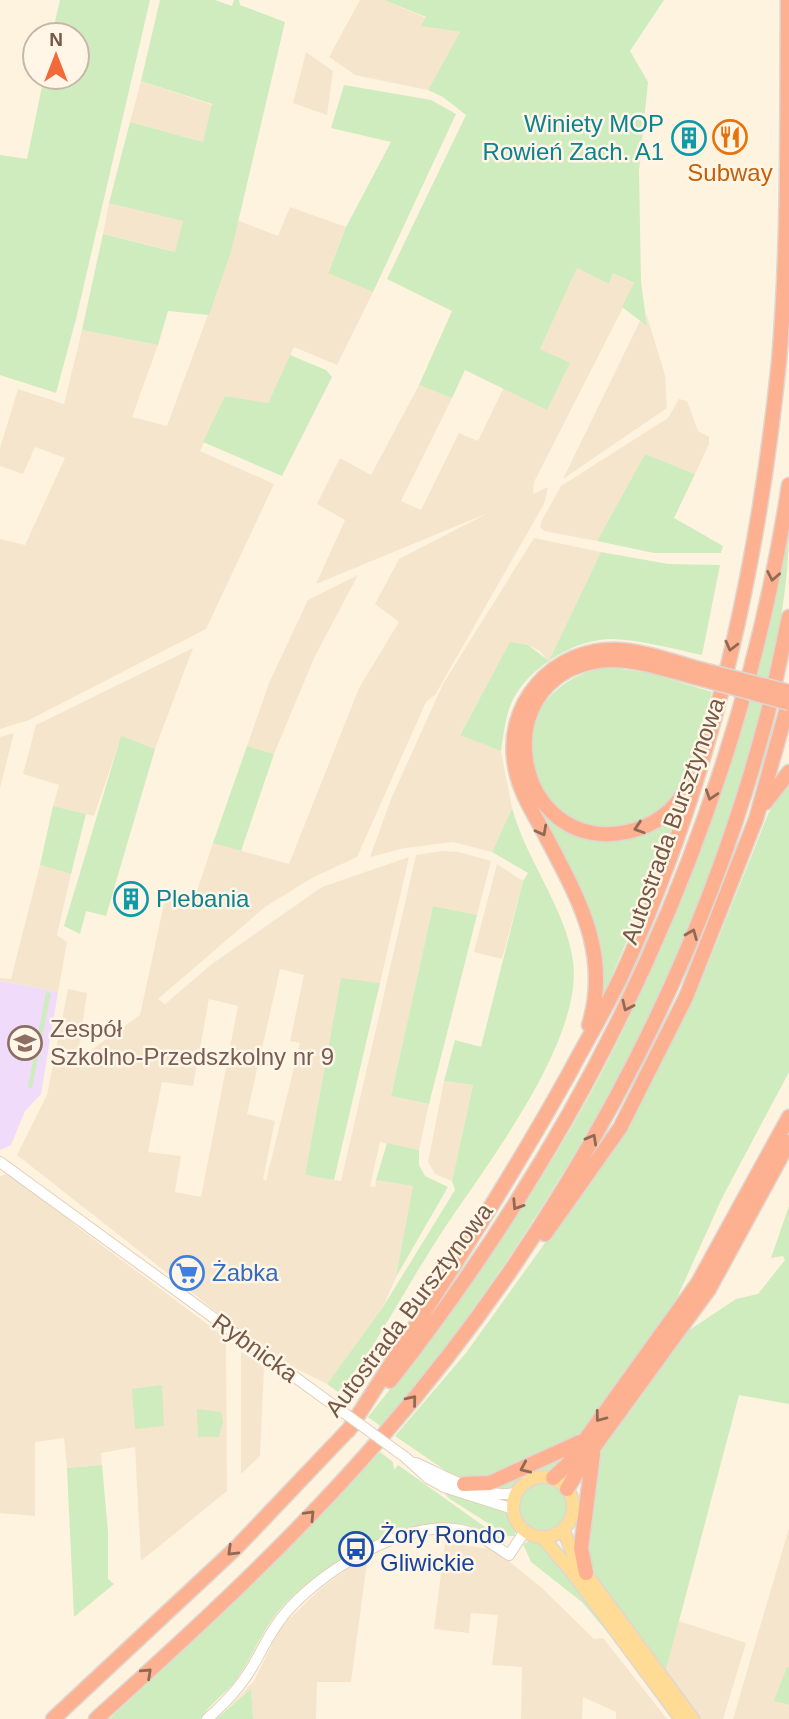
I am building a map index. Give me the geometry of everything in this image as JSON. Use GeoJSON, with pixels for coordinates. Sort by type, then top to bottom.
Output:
{"type":"FeatureCollection","features":[{"type":"Feature","properties":{"kind":"highway"},"geometry":{"type":"LineString","coordinates":[[348,1432],[519,1163],[624,971],[657,889],[700,763],[740,611],[760,505],[779,359],[788,0]]}},
{"type":"Feature","properties":{"kind":"highway","name":"Autostrada Bursztynowa"},"geometry":{"type":"LineString","coordinates":[[53,1719],[219,1564],[348,1432],[455,1297],[515,1207],[594,1072],[644,970],[697,836],[733,730],[769,597],[789,485]]}},
{"type":"Feature","properties":{"kind":"highway"},"geometry":{"type":"LineString","coordinates":[[490,1300],[584,1153],[624,1079],[675,974],[710,889],[749,778],[765,726],[789,617]]}},
{"type":"Feature","properties":{"kind":"highway"},"geometry":{"type":"LineString","coordinates":[[96,1719],[217,1608],[330,1494],[388,1430],[490,1300],[526,1259],[620,1128],[686,997],[756,819],[789,702],[622,650],[586,653],[570,658],[548,672],[524,701],[513,738],[516,772],[592,935],[598,969],[597,989],[582,1050]]}},
{"type":"Feature","properties":{"kind":"highway"},"geometry":{"type":"LineString","coordinates":[[700,763],[684,792],[665,815],[636,830],[599,833],[566,822],[552,811],[531,784],[523,754],[527,721],[534,706],[554,681],[576,668],[600,661],[617,660],[703,674],[789,692]]}},
{"type":"Feature","properties":{"kind":"highway"},"geometry":{"type":"LineString","coordinates":[[756,819],[769,795],[789,772]]}},
{"type":"Feature","properties":{"kind":"highway"},"geometry":{"type":"LineString","coordinates":[[567,1489],[589,1444],[698,1283],[789,1117]]}},
{"type":"Feature","properties":{"kind":"highway"},"geometry":{"type":"LineString","coordinates":[[553,1478],[589,1444],[709,1289],[789,1142]]}},
{"type":"Feature","properties":{"kind":"highway"},"geometry":{"type":"LineString","coordinates":[[464,1484],[490,1483],[589,1444]]}},
{"type":"Feature","properties":{"kind":"highway"},"geometry":{"type":"LineString","coordinates":[[586,1573],[581,1548],[589,1444]]}},
{"type":"Feature","properties":{"kind":"main road"},"geometry":{"type":"LineString","coordinates":[[542,1537],[563,1529],[570,1519],[573,1507],[567,1489],[553,1478],[529,1480],[516,1493],[513,1509],[517,1521],[525,1531],[542,1537],[572,1572],[681,1719]]}},
{"type":"Feature","properties":{"kind":"main road"},"geometry":{"type":"LineString","coordinates":[[563,1529],[575,1559],[693,1719]]}},
{"type":"Feature","properties":{"kind":"street","name":"Rybnicka"},"geometry":{"type":"LineString","coordinates":[[0,1162],[326,1399],[407,1459],[428,1478],[452,1491],[513,1509]]}},
{"type":"Feature","properties":{"kind":"street","name":"Rybnicka"},"geometry":{"type":"LineString","coordinates":[[407,1459],[477,1490],[505,1495],[516,1493]]}},
{"type":"Feature","properties":{"kind":"street"},"geometry":{"type":"LineString","coordinates":[[207,1719],[236,1691],[272,1630],[296,1601],[358,1555],[401,1538],[448,1528],[472,1533],[509,1555],[525,1531]]}},
{"type":"Feature","properties":{"kind":"shaded area"},"geometry":{"type":"Polygon","coordinates":[[[360,0],[384,0],[426,18],[422,26],[460,32],[428,90],[355,75],[329,57],[360,0]]]}},
{"type":"Feature","properties":{"kind":"shaded area"},"geometry":{"type":"Polygon","coordinates":[[[306,52],[333,71],[327,115],[293,103],[306,52]]]}},
{"type":"Feature","properties":{"kind":"shaded area"},"geometry":{"type":"Polygon","coordinates":[[[141,81],[212,105],[203,142],[130,122],[141,81]]]}},
{"type":"Feature","properties":{"kind":"shaded area"},"geometry":{"type":"Polygon","coordinates":[[[109,203],[183,220],[176,252],[103,234],[109,203]]]}},
{"type":"Feature","properties":{"kind":"shaded area"},"geometry":{"type":"Polygon","coordinates":[[[290,207],[346,227],[328,272],[373,292],[337,365],[294,347],[268,403],[225,396],[200,451],[274,484],[206,629],[29,720],[0,729],[0,539],[25,545],[65,458],[35,447],[23,474],[0,466],[0,448],[18,389],[64,404],[82,330],[158,345],[132,417],[167,426],[231,252],[237,220],[278,236],[290,207]]]}},
{"type":"Feature","properties":{"kind":"shaded area"},"geometry":{"type":"Polygon","coordinates":[[[577,267],[609,284],[613,273],[635,284],[534,482],[533,494],[548,487],[544,504],[435,695],[426,702],[357,857],[312,878],[265,907],[158,999],[165,1004],[212,964],[322,887],[409,857],[380,983],[341,979],[305,1175],[341,1181],[416,855],[442,851],[459,852],[491,861],[477,915],[433,906],[391,1096],[429,1104],[419,1150],[380,1142],[370,1186],[375,1187],[376,1180],[414,1186],[396,1277],[383,1307],[327,1384],[295,1368],[241,1331],[17,1155],[47,1095],[68,989],[87,993],[77,1060],[140,1015],[167,890],[195,897],[213,843],[289,864],[359,688],[399,622],[375,604],[399,559],[488,513],[316,584],[345,520],[317,504],[340,458],[371,475],[419,385],[452,398],[401,501],[421,510],[459,433],[478,441],[504,387],[519,396],[577,267]],[[280,969],[247,1114],[275,1121],[263,1179],[266,1181],[300,1043],[290,1041],[304,975],[280,969]],[[209,999],[193,1086],[162,1082],[148,1152],[181,1156],[175,1192],[201,1197],[238,1006],[209,999]]]}},
{"type":"Feature","properties":{"kind":"shaded area"},"geometry":{"type":"Polygon","coordinates":[[[646,313],[665,375],[667,408],[563,479],[640,321],[647,325],[646,313]]]}},
{"type":"Feature","properties":{"kind":"shaded area"},"geometry":{"type":"Polygon","coordinates":[[[679,399],[687,401],[698,431],[709,437],[709,444],[695,474],[645,454],[597,541],[544,531],[540,527],[561,486],[668,418],[679,399]]]}},
{"type":"Feature","properties":{"kind":"shaded area"},"geometry":{"type":"Polygon","coordinates":[[[534,538],[601,552],[549,662],[540,651],[528,645],[510,643],[460,734],[501,751],[512,808],[492,852],[453,842],[405,848],[370,857],[391,799],[443,684],[534,538]]]}},
{"type":"Feature","properties":{"kind":"shaded area"},"geometry":{"type":"Polygon","coordinates":[[[358,575],[315,656],[274,754],[247,746],[269,683],[308,600],[358,575]]]}},
{"type":"Feature","properties":{"kind":"shaded area"},"geometry":{"type":"Polygon","coordinates":[[[193,648],[155,749],[121,737],[94,816],[53,806],[59,785],[23,774],[36,725],[193,648]]]}},
{"type":"Feature","properties":{"kind":"shaded area"},"geometry":{"type":"Polygon","coordinates":[[[14,733],[0,788],[0,737],[14,733]]]}},
{"type":"Feature","properties":{"kind":"shaded area"},"geometry":{"type":"Polygon","coordinates":[[[497,864],[523,881],[502,959],[474,952],[497,864]]]}},
{"type":"Feature","properties":{"kind":"shaded area"},"geometry":{"type":"Polygon","coordinates":[[[40,865],[71,874],[57,935],[67,942],[58,992],[0,981],[0,978],[11,979],[40,865]]]}},
{"type":"Feature","properties":{"kind":"shaded area","name":"Zespół Szkolno-Przedszkolny nr 9"},"geometry":{"type":"Polygon","coordinates":[[[0,981],[58,992],[41,1094],[25,1111],[11,1145],[0,1150],[0,981]]]}},
{"type":"Feature","properties":{"kind":"shaded area"},"geometry":{"type":"Polygon","coordinates":[[[444,1081],[473,1085],[452,1181],[435,1174],[428,1162],[444,1081]]]}},
{"type":"Feature","properties":{"kind":"shaded area"},"geometry":{"type":"Polygon","coordinates":[[[15,1172],[76,1226],[226,1338],[227,1491],[141,1561],[135,1447],[101,1453],[102,1465],[67,1468],[64,1438],[35,1442],[35,1516],[0,1513],[0,1176],[15,1172]]]}},
{"type":"Feature","properties":{"kind":"shaded area"},"geometry":{"type":"Polygon","coordinates":[[[241,1352],[264,1367],[260,1456],[241,1474],[241,1352]]]}},
{"type":"Feature","properties":{"kind":"shaded area"},"geometry":{"type":"Polygon","coordinates":[[[789,1528],[789,1667],[775,1701],[789,1705],[789,1719],[733,1719],[789,1528]]]}},
{"type":"Feature","properties":{"kind":"shaded area"},"geometry":{"type":"Polygon","coordinates":[[[445,1542],[495,1550],[542,1588],[594,1639],[603,1638],[667,1719],[616,1719],[616,1712],[583,1697],[582,1719],[521,1719],[522,1667],[492,1665],[498,1615],[471,1613],[469,1633],[434,1629],[445,1542]]]}},
{"type":"Feature","properties":{"kind":"shaded area"},"geometry":{"type":"Polygon","coordinates":[[[364,1556],[367,1562],[351,1682],[317,1682],[316,1719],[253,1719],[251,1689],[228,1708],[254,1681],[280,1628],[319,1590],[364,1556]]]}},
{"type":"Feature","properties":{"kind":"shaded area"},"geometry":{"type":"Polygon","coordinates":[[[679,1621],[746,1643],[723,1719],[700,1719],[666,1670],[679,1621]]]}},
{"type":"Feature","properties":{"kind":"green space"},"geometry":{"type":"Polygon","coordinates":[[[60,0],[150,0],[76,319],[56,393],[0,375],[0,155],[27,159],[41,91],[91,91],[91,21],[55,21],[60,0]]]}},
{"type":"Feature","properties":{"kind":"green space"},"geometry":{"type":"Polygon","coordinates":[[[160,0],[215,0],[232,6],[234,0],[239,0],[240,5],[285,22],[231,252],[209,315],[168,311],[158,345],[82,330],[103,234],[175,252],[183,221],[109,203],[130,122],[203,142],[212,104],[141,81],[160,0]]]}},
{"type":"Feature","properties":{"kind":"green space"},"geometry":{"type":"Polygon","coordinates":[[[384,0],[664,0],[630,51],[648,82],[639,171],[641,282],[647,326],[622,307],[634,283],[613,273],[609,284],[577,268],[540,349],[570,363],[547,410],[465,370],[452,398],[419,385],[452,311],[387,279],[466,115],[443,97],[428,90],[460,32],[421,26],[426,17],[384,0]]]}},
{"type":"Feature","properties":{"kind":"green space"},"geometry":{"type":"Polygon","coordinates":[[[344,85],[431,100],[456,114],[373,292],[328,273],[346,227],[391,142],[331,128],[344,85]]]}},
{"type":"Feature","properties":{"kind":"green space"},"geometry":{"type":"Polygon","coordinates":[[[290,355],[326,370],[332,377],[282,476],[203,442],[225,396],[268,403],[290,355]]]}},
{"type":"Feature","properties":{"kind":"green space"},"geometry":{"type":"Polygon","coordinates":[[[645,454],[695,474],[674,518],[723,546],[721,553],[654,553],[597,541],[645,454]]]}},
{"type":"Feature","properties":{"kind":"green space"},"geometry":{"type":"Polygon","coordinates":[[[789,528],[783,601],[758,720],[730,817],[695,912],[655,1004],[609,1094],[558,1181],[445,1348],[383,1428],[368,1417],[450,1310],[527,1199],[563,1142],[627,1023],[667,928],[741,716],[773,604],[789,528]]]}},
{"type":"Feature","properties":{"kind":"green space"},"geometry":{"type":"Polygon","coordinates":[[[601,552],[668,564],[720,565],[702,655],[612,639],[584,643],[549,661],[601,552]]]}},
{"type":"Feature","properties":{"kind":"green space"},"geometry":{"type":"Polygon","coordinates":[[[510,642],[528,645],[549,661],[524,683],[516,694],[506,721],[501,751],[460,735],[510,642]]]}},
{"type":"Feature","properties":{"kind":"green space"},"geometry":{"type":"Polygon","coordinates":[[[606,667],[650,673],[712,692],[693,760],[674,797],[661,810],[645,820],[608,827],[572,819],[557,809],[544,794],[534,773],[530,752],[531,732],[538,713],[550,697],[565,683],[584,673],[606,667]]]}},
{"type":"Feature","properties":{"kind":"green space"},"geometry":{"type":"Polygon","coordinates":[[[121,736],[155,749],[106,916],[86,911],[80,934],[64,926],[121,736]]]}},
{"type":"Feature","properties":{"kind":"green space"},"geometry":{"type":"Polygon","coordinates":[[[247,746],[274,754],[241,851],[213,843],[247,746]]]}},
{"type":"Feature","properties":{"kind":"green space"},"geometry":{"type":"Polygon","coordinates":[[[789,781],[789,1072],[722,1198],[672,1309],[580,1436],[490,1478],[466,1480],[449,1473],[395,1436],[466,1353],[629,1126],[700,984],[769,812],[789,781]]]}},
{"type":"Feature","properties":{"kind":"green space"},"geometry":{"type":"Polygon","coordinates":[[[53,806],[86,814],[71,874],[40,865],[53,806]]]}},
{"type":"Feature","properties":{"kind":"green space"},"geometry":{"type":"Polygon","coordinates":[[[512,808],[526,847],[554,903],[569,942],[573,961],[572,993],[563,1028],[527,1103],[440,1235],[365,1358],[338,1392],[327,1384],[383,1307],[455,1190],[452,1181],[473,1085],[444,1081],[455,1040],[481,1047],[523,881],[528,873],[492,852],[512,808]]]}},
{"type":"Feature","properties":{"kind":"green space"},"geometry":{"type":"Polygon","coordinates":[[[539,808],[573,833],[606,841],[641,833],[677,813],[651,884],[602,999],[603,973],[593,924],[574,876],[539,808]]]}},
{"type":"Feature","properties":{"kind":"green space"},"geometry":{"type":"Polygon","coordinates":[[[433,906],[477,915],[429,1104],[391,1096],[433,906]]]}},
{"type":"Feature","properties":{"kind":"green space"},"geometry":{"type":"Polygon","coordinates":[[[341,978],[380,983],[334,1180],[305,1175],[341,978]]]}},
{"type":"Feature","properties":{"kind":"green space"},"geometry":{"type":"Polygon","coordinates":[[[46,992],[51,993],[32,1088],[28,1087],[46,992]]]}},
{"type":"Feature","properties":{"kind":"green space"},"geometry":{"type":"Polygon","coordinates":[[[387,1143],[419,1150],[419,1165],[425,1176],[448,1187],[396,1277],[413,1186],[376,1180],[387,1143]]]}},
{"type":"Feature","properties":{"kind":"green space"},"geometry":{"type":"Polygon","coordinates":[[[789,1206],[789,1404],[739,1395],[666,1670],[590,1568],[585,1551],[597,1453],[685,1333],[736,1299],[758,1294],[785,1260],[783,1256],[771,1258],[789,1206]]]}},
{"type":"Feature","properties":{"kind":"green space"},"geometry":{"type":"Polygon","coordinates":[[[162,1385],[164,1426],[135,1429],[132,1389],[162,1385]]]}},
{"type":"Feature","properties":{"kind":"green space"},"geometry":{"type":"Polygon","coordinates":[[[197,1409],[221,1412],[223,1422],[219,1437],[198,1437],[197,1409]]]}},
{"type":"Feature","properties":{"kind":"green space"},"geometry":{"type":"Polygon","coordinates":[[[380,1452],[393,1462],[394,1470],[398,1465],[506,1542],[502,1543],[482,1531],[459,1524],[437,1523],[387,1535],[339,1561],[297,1592],[275,1616],[236,1680],[207,1710],[202,1719],[109,1719],[267,1571],[380,1452]]]}},
{"type":"Feature","properties":{"kind":"green space"},"geometry":{"type":"Polygon","coordinates":[[[569,1452],[552,1473],[529,1476],[510,1491],[486,1488],[569,1452]]]}},
{"type":"Feature","properties":{"kind":"green space"},"geometry":{"type":"Polygon","coordinates":[[[102,1465],[108,1532],[108,1579],[114,1584],[74,1617],[67,1468],[102,1465]]]}},
{"type":"Feature","properties":{"kind":"green space"},"geometry":{"type":"Polygon","coordinates":[[[543,1484],[559,1491],[566,1507],[559,1523],[543,1530],[527,1523],[520,1507],[527,1491],[543,1484]]]}},
{"type":"Feature","properties":{"kind":"green space"},"geometry":{"type":"Polygon","coordinates":[[[437,1486],[463,1498],[505,1510],[515,1527],[515,1536],[508,1536],[450,1499],[437,1486]]]}},
{"type":"Feature","properties":{"kind":"green space"},"geometry":{"type":"Polygon","coordinates":[[[535,1539],[554,1557],[625,1653],[582,1602],[531,1562],[523,1544],[535,1539]]]}},
{"type":"Feature","properties":{"kind":"green space"},"geometry":{"type":"Polygon","coordinates":[[[789,1667],[789,1705],[774,1701],[789,1667]]]}},
{"type":"Feature","properties":{"kind":"green space"},"geometry":{"type":"Polygon","coordinates":[[[251,1689],[253,1719],[216,1719],[251,1689]]]}},
{"type":"Feature","properties":{"kind":"place","name":"Subway"},"geometry":{"type":"Point","coordinates":[730,137]}},
{"type":"Feature","properties":{"kind":"place","name":"Winiety MOP Rowień Zach. A1"},"geometry":{"type":"Point","coordinates":[689,138]}},
{"type":"Feature","properties":{"kind":"place","name":"Plebania"},"geometry":{"type":"Point","coordinates":[131,899]}},
{"type":"Feature","properties":{"kind":"place","name":"Zespół Szkolno-Przedszkolny nr 9"},"geometry":{"type":"Point","coordinates":[25,1043]}},
{"type":"Feature","properties":{"kind":"place","name":"Żabka"},"geometry":{"type":"Point","coordinates":[187,1273]}},
{"type":"Feature","properties":{"kind":"place","name":"Żory Rondo Gliwickie"},"geometry":{"type":"Point","coordinates":[356,1549]}}]}
